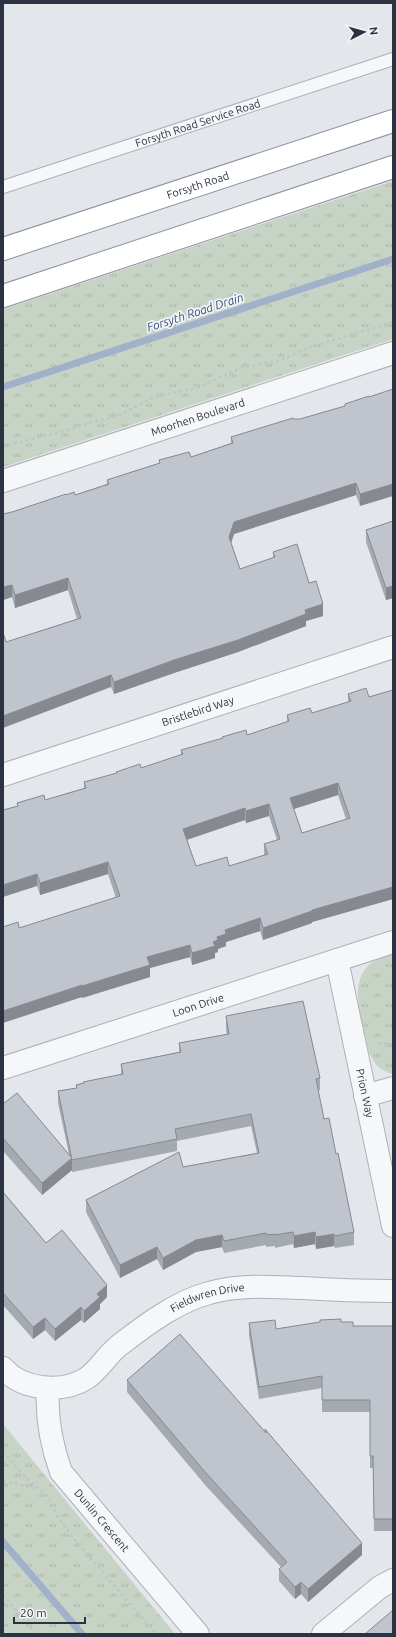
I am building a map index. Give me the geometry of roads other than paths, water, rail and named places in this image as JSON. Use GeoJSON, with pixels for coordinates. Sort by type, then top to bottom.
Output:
{"type":"FeatureCollection","features":[{"type":"Feature","properties":{"kind":"highway","name":"Forsyth Road"},"geometry":{"type":"LineString","coordinates":[[3,249],[393,121]]}},
{"type":"Feature","properties":{"kind":"highway"},"geometry":{"type":"LineString","coordinates":[[3,296],[393,167]]}},
{"type":"Feature","properties":{"kind":"street","name":"Moorhen Boulevard"},"geometry":{"type":"LineString","coordinates":[[3,481],[393,353]]}},
{"type":"Feature","properties":{"kind":"street","name":"Bristlebird Way"},"geometry":{"type":"LineString","coordinates":[[3,775],[393,647]]}},
{"type":"Feature","properties":{"kind":"street","name":"Loon Drive"},"geometry":{"type":"LineString","coordinates":[[3,1068],[393,942]]}},
{"type":"Feature","properties":{"kind":"street","name":"Prion Way"},"geometry":{"type":"LineString","coordinates":[[337,960],[393,1226]]}},
{"type":"Feature","properties":{"kind":"street"},"geometry":{"type":"LineString","coordinates":[[365,1096],[393,1088]]}},
{"type":"Feature","properties":{"kind":"street","name":"Fieldwren Drive"},"geometry":{"type":"LineString","coordinates":[[48,1388],[67,1385],[86,1378],[119,1344],[175,1308],[208,1293],[255,1286],[393,1291]]}},
{"type":"Feature","properties":{"kind":"street"},"geometry":{"type":"LineString","coordinates":[[3,1368],[9,1376],[28,1384],[48,1388]]}},
{"type":"Feature","properties":{"kind":"street","name":"Dunlin Crescent"},"geometry":{"type":"LineString","coordinates":[[48,1388],[47,1409],[50,1431],[54,1451],[61,1472],[198,1634]]}},
{"type":"Feature","properties":{"kind":"street"},"geometry":{"type":"LineString","coordinates":[[324,1634],[380,1587],[393,1580]]}},
{"type":"Feature","properties":{"kind":"lane","name":"Forsyth Road Service Road"},"geometry":{"type":"LineString","coordinates":[[3,187],[393,59]]}},
{"type":"Feature","properties":{"kind":"waterway","name":"Forsyth Road Drain"},"geometry":{"type":"LineString","coordinates":[[3,387],[393,259]]}},
{"type":"Feature","properties":{"kind":"waterway"},"geometry":{"type":"LineString","coordinates":[[3,1542],[82,1634]]}}]}
